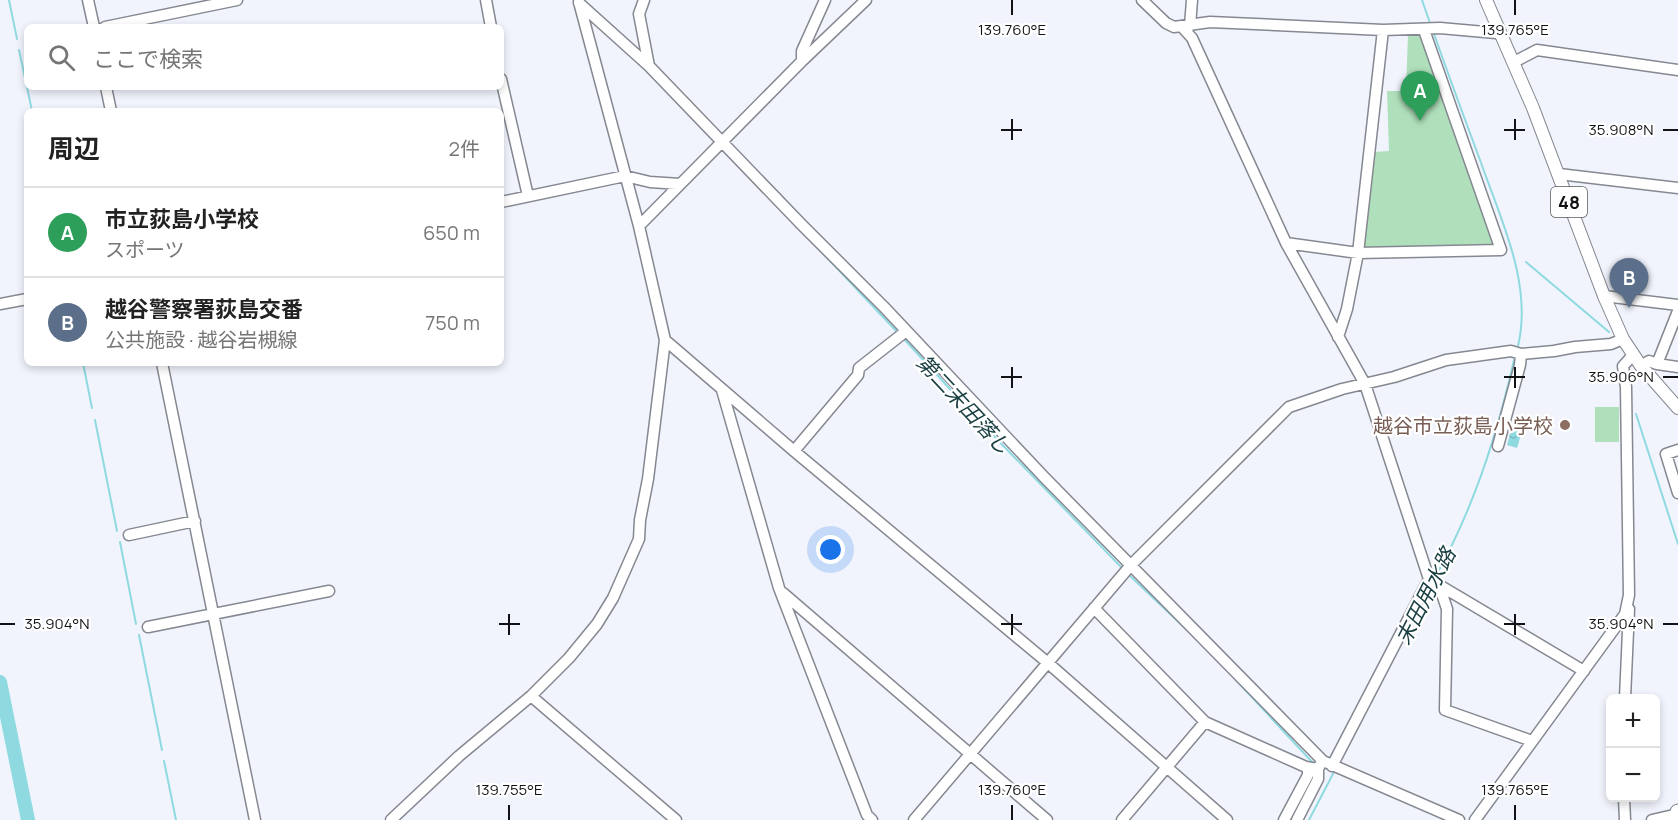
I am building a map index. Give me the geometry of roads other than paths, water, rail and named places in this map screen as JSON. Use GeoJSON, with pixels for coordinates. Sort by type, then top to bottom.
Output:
{"type":"FeatureCollection","features":[{"type":"Feature","properties":{"kind":"highway"},"geometry":{"type":"LineString","coordinates":[[1677,820],[1678,813]]}},
{"type":"Feature","properties":{"kind":"main road","name":"48"},"geometry":{"type":"LineString","coordinates":[[1486,0],[1514,62],[1604,296],[1623,339],[1641,366],[1678,408]]}},
{"type":"Feature","properties":{"kind":"street"},"geometry":{"type":"LineString","coordinates":[[88,0],[92,24]]}},
{"type":"Feature","properties":{"kind":"street"},"geometry":{"type":"LineString","coordinates":[[120,24],[237,0]]}},
{"type":"Feature","properties":{"kind":"street"},"geometry":{"type":"LineString","coordinates":[[486,0],[490,24]]}},
{"type":"Feature","properties":{"kind":"street"},"geometry":{"type":"LineString","coordinates":[[644,0],[639,14],[649,66]]}},
{"type":"Feature","properties":{"kind":"street"},"geometry":{"type":"LineString","coordinates":[[802,61],[802,51],[825,0]]}},
{"type":"Feature","properties":{"kind":"street"},"geometry":{"type":"LineString","coordinates":[[639,226],[802,61],[866,0]]}},
{"type":"Feature","properties":{"kind":"street"},"geometry":{"type":"LineString","coordinates":[[1142,0],[1166,23],[1174,27],[1210,22],[1383,30],[1440,28],[1496,33],[1500,31]]}},
{"type":"Feature","properties":{"kind":"street"},"geometry":{"type":"LineString","coordinates":[[1192,0],[1186,26],[1286,243],[1365,384],[1434,582],[1447,609],[1444,710],[1532,741]]}},
{"type":"Feature","properties":{"kind":"street"},"geometry":{"type":"LineString","coordinates":[[579,2],[649,66],[722,141],[1035,469],[1131,565],[1320,766]]}},
{"type":"Feature","properties":{"kind":"street"},"geometry":{"type":"LineString","coordinates":[[391,820],[459,756],[531,696],[569,658],[597,624],[613,598],[639,539],[665,340],[639,226],[579,2]]}},
{"type":"Feature","properties":{"kind":"street"},"geometry":{"type":"LineString","coordinates":[[1338,337],[1347,309],[1358,253],[1383,30]]}},
{"type":"Feature","properties":{"kind":"street"},"geometry":{"type":"LineString","coordinates":[[1286,243],[1358,253],[1501,250],[1424,30]]}},
{"type":"Feature","properties":{"kind":"street"},"geometry":{"type":"LineString","coordinates":[[1514,62],[1537,50],[1678,70]]}},
{"type":"Feature","properties":{"kind":"street"},"geometry":{"type":"LineString","coordinates":[[107,90],[110,108]]}},
{"type":"Feature","properties":{"kind":"street"},"geometry":{"type":"LineString","coordinates":[[504,90],[528,196]]}},
{"type":"Feature","properties":{"kind":"street"},"geometry":{"type":"LineString","coordinates":[[1559,174],[1678,188]]}},
{"type":"Feature","properties":{"kind":"street"},"geometry":{"type":"LineString","coordinates":[[504,201],[625,176],[650,182],[680,184]]}},
{"type":"Feature","properties":{"kind":"street"},"geometry":{"type":"LineString","coordinates":[[1604,296],[1678,305]]}},
{"type":"Feature","properties":{"kind":"street"},"geometry":{"type":"LineString","coordinates":[[0,304],[24,299]]}},
{"type":"Feature","properties":{"kind":"street"},"geometry":{"type":"LineString","coordinates":[[1657,364],[1678,311]]}},
{"type":"Feature","properties":{"kind":"street"},"geometry":{"type":"LineString","coordinates":[[794,451],[858,375],[859,368],[905,332]]}},
{"type":"Feature","properties":{"kind":"street"},"geometry":{"type":"LineString","coordinates":[[914,820],[1131,565],[1289,407],[1342,389],[1463,356],[1511,351],[1521,354],[1611,344],[1623,339]]}},
{"type":"Feature","properties":{"kind":"street"},"geometry":{"type":"LineString","coordinates":[[665,340],[1048,663],[1227,820]]}},
{"type":"Feature","properties":{"kind":"street"},"geometry":{"type":"LineString","coordinates":[[1498,446],[1521,354]]}},
{"type":"Feature","properties":{"kind":"street"},"geometry":{"type":"LineString","coordinates":[[1625,694],[1629,603],[1626,387],[1622,371],[1623,366],[1633,355]]}},
{"type":"Feature","properties":{"kind":"street"},"geometry":{"type":"LineString","coordinates":[[1641,366],[1649,361],[1678,367]]}},
{"type":"Feature","properties":{"kind":"street"},"geometry":{"type":"LineString","coordinates":[[163,366],[255,820]]}},
{"type":"Feature","properties":{"kind":"street"},"geometry":{"type":"LineString","coordinates":[[722,389],[779,588],[867,815],[872,820]]}},
{"type":"Feature","properties":{"kind":"street"},"geometry":{"type":"LineString","coordinates":[[1678,450],[1666,454],[1678,493]]}},
{"type":"Feature","properties":{"kind":"street"},"geometry":{"type":"LineString","coordinates":[[129,534],[195,521]]}},
{"type":"Feature","properties":{"kind":"street"},"geometry":{"type":"LineString","coordinates":[[1434,582],[1584,671]]}},
{"type":"Feature","properties":{"kind":"street"},"geometry":{"type":"LineString","coordinates":[[1284,820],[1308,775],[1320,766],[1434,582]]}},
{"type":"Feature","properties":{"kind":"street"},"geometry":{"type":"LineString","coordinates":[[779,588],[1047,820]]}},
{"type":"Feature","properties":{"kind":"street"},"geometry":{"type":"LineString","coordinates":[[148,627],[329,591]]}},
{"type":"Feature","properties":{"kind":"street"},"geometry":{"type":"LineString","coordinates":[[1475,820],[1622,619],[1629,603]]}},
{"type":"Feature","properties":{"kind":"street"},"geometry":{"type":"LineString","coordinates":[[1094,608],[1205,722],[1320,766],[1342,768],[1459,820]]}},
{"type":"Feature","properties":{"kind":"street"},"geometry":{"type":"LineString","coordinates":[[531,696],[676,820]]}},
{"type":"Feature","properties":{"kind":"street"},"geometry":{"type":"LineString","coordinates":[[1122,820],[1205,722]]}},
{"type":"Feature","properties":{"kind":"street"},"geometry":{"type":"LineString","coordinates":[[1297,820],[1318,779],[1320,766]]}},
{"type":"Feature","properties":{"kind":"street"},"geometry":{"type":"LineString","coordinates":[[1624,802],[1625,820]]}},
{"type":"Feature","properties":{"kind":"street"},"geometry":{"type":"LineString","coordinates":[[1652,820],[1678,813]]}},
{"type":"Feature","properties":{"kind":"water"},"geometry":{"type":"Polygon","coordinates":[[[1514,419],[1525,422],[1517,448],[1507,445],[1514,419]]]}},
{"type":"Feature","properties":{"kind":"waterway"},"geometry":{"type":"LineString","coordinates":[[9,0],[17,39]]}},
{"type":"Feature","properties":{"kind":"waterway","name":"末田用水路"},"geometry":{"type":"LineString","coordinates":[[1422,0],[1431,26]]}},
{"type":"Feature","properties":{"kind":"waterway","name":"末田用水路"},"geometry":{"type":"LineString","coordinates":[[1433,31],[1512,251],[1521,299],[1518,346]]}},
{"type":"Feature","properties":{"kind":"waterway"},"geometry":{"type":"LineString","coordinates":[[19,50],[24,73]]}},
{"type":"Feature","properties":{"kind":"waterway"},"geometry":{"type":"LineString","coordinates":[[28,90],[31,108]]}},
{"type":"Feature","properties":{"kind":"waterway","name":"第二末田落し"},"geometry":{"type":"LineString","coordinates":[[722,135],[739,118]]}},
{"type":"Feature","properties":{"kind":"waterway","name":"第二末田落し"},"geometry":{"type":"LineString","coordinates":[[816,246],[899,334]]}},
{"type":"Feature","properties":{"kind":"waterway"},"geometry":{"type":"LineString","coordinates":[[1526,262],[1609,332]]}},
{"type":"Feature","properties":{"kind":"waterway","name":"第二末田落し"},"geometry":{"type":"LineString","coordinates":[[903,338],[985,427],[1122,568]]}},
{"type":"Feature","properties":{"kind":"waterway","name":"末田用水路"},"geometry":{"type":"LineString","coordinates":[[1434,579],[1472,500],[1492,445],[1514,360]]}},
{"type":"Feature","properties":{"kind":"waterway"},"geometry":{"type":"LineString","coordinates":[[84,366],[92,408]]}},
{"type":"Feature","properties":{"kind":"waterway"},"geometry":{"type":"LineString","coordinates":[[1636,414],[1678,544]]}},
{"type":"Feature","properties":{"kind":"waterway"},"geometry":{"type":"LineString","coordinates":[[95,420],[117,531]]}},
{"type":"Feature","properties":{"kind":"waterway"},"geometry":{"type":"LineString","coordinates":[[120,542],[136,624]]}},
{"type":"Feature","properties":{"kind":"waterway","name":"第二末田落し"},"geometry":{"type":"LineString","coordinates":[[1128,574],[1187,630]]}},
{"type":"Feature","properties":{"kind":"waterway"},"geometry":{"type":"LineString","coordinates":[[139,635],[162,750]]}},
{"type":"Feature","properties":{"kind":"waterway","name":"第二末田落し"},"geometry":{"type":"LineString","coordinates":[[1235,679],[1313,763]]}},
{"type":"Feature","properties":{"kind":"waterway"},"geometry":{"type":"LineString","coordinates":[[0,682],[28,820]]}},
{"type":"Feature","properties":{"kind":"waterway"},"geometry":{"type":"LineString","coordinates":[[164,761],[176,820]]}},
{"type":"Feature","properties":{"kind":"waterway","name":"末田用水路"},"geometry":{"type":"LineString","coordinates":[[1309,820],[1335,770]]}},
{"type":"Feature","properties":{"kind":"place","name":"市立荻島小学校"},"geometry":{"type":"Point","coordinates":[1420,121]}},
{"type":"Feature","properties":{"kind":"place","name":"越谷警察署荻島交番"},"geometry":{"type":"Point","coordinates":[1629,308]}},
{"type":"Feature","properties":{"kind":"place","name":"越谷市立荻島小学校"},"geometry":{"type":"Point","coordinates":[1565,425]}}]}
